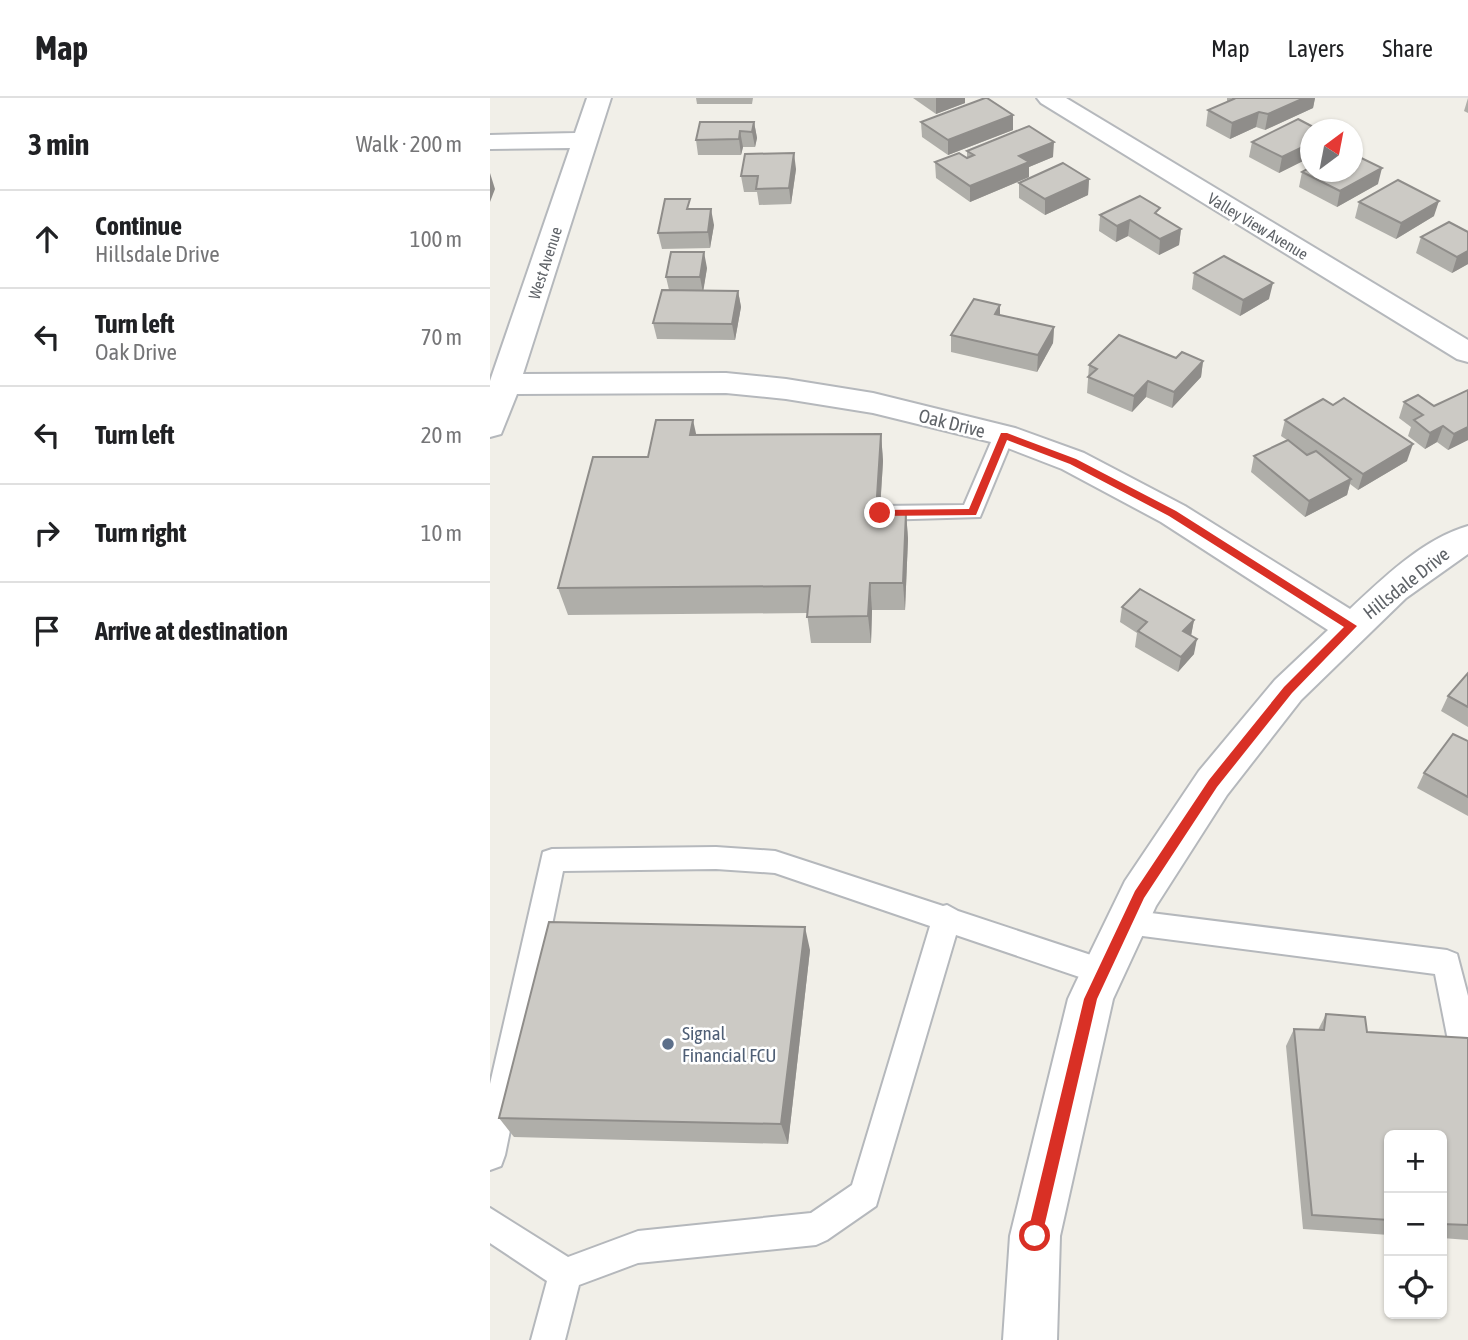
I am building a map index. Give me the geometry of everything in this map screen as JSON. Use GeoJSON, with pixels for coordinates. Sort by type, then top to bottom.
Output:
{"type":"FeatureCollection","features":[{"type":"Feature","properties":{"kind":"street","name":"West Avenue"},"geometry":{"type":"LineString","coordinates":[[490,427],[599,98]]}},
{"type":"Feature","properties":{"kind":"street","name":"Valley View Avenue"},"geometry":{"type":"LineString","coordinates":[[1049,98],[1468,353]]}},
{"type":"Feature","properties":{"kind":"street"},"geometry":{"type":"LineString","coordinates":[[490,142],[585,140]]}},
{"type":"Feature","properties":{"kind":"street","name":"Oak Drive"},"geometry":{"type":"LineString","coordinates":[[505,384],[726,383],[873,403],[1004,435],[1073,461],[1173,514],[1351,626]]}},
{"type":"Feature","properties":{"kind":"street","name":"Hillsdale Drive"},"geometry":{"type":"LineString","coordinates":[[1030,1340],[1035,1236],[1091,999],[1140,894],[1213,783],[1288,690],[1351,626],[1393,589],[1468,538]]}},
{"type":"Feature","properties":{"kind":"lane"},"geometry":{"type":"LineString","coordinates":[[880,513],[972,512],[1004,435]]}},
{"type":"Feature","properties":{"kind":"lane"},"geometry":{"type":"LineString","coordinates":[[490,1155],[552,860],[716,858],[775,862],[1103,972]]}},
{"type":"Feature","properties":{"kind":"lane"},"geometry":{"type":"LineString","coordinates":[[565,1274],[638,1247],[816,1229],[865,1195],[947,918]]}},
{"type":"Feature","properties":{"kind":"lane"},"geometry":{"type":"LineString","coordinates":[[1126,922],[1447,963],[1468,1066]]}},
{"type":"Feature","properties":{"kind":"lane"},"geometry":{"type":"LineString","coordinates":[[490,1224],[565,1274]]}},
{"type":"Feature","properties":{"kind":"lane"},"geometry":{"type":"LineString","coordinates":[[548,1340],[565,1274]]}},
{"type":"Feature","properties":{"kind":"building"},"geometry":{"type":"Polygon","coordinates":[[[985,98],[1013,115],[948,140],[921,122],[985,98]]]}},
{"type":"Feature","properties":{"kind":"building"},"geometry":{"type":"Polygon","coordinates":[[[1233,98],[1304,98],[1268,114],[1259,112],[1232,123],[1208,110],[1233,98]]]}},
{"type":"Feature","properties":{"kind":"building"},"geometry":{"type":"Polygon","coordinates":[[[1300,120],[1300,148],[1282,157],[1252,142],[1300,120]]]}},
{"type":"Feature","properties":{"kind":"building"},"geometry":{"type":"Polygon","coordinates":[[[700,122],[754,122],[752,132],[740,131],[739,139],[696,140],[700,122]]]}},
{"type":"Feature","properties":{"kind":"building"},"geometry":{"type":"Polygon","coordinates":[[[1029,126],[1054,142],[1019,156],[1029,162],[970,186],[935,162],[959,153],[967,158],[974,155],[967,151],[1029,126]]]}},
{"type":"Feature","properties":{"kind":"building"},"geometry":{"type":"Polygon","coordinates":[[[794,153],[789,188],[756,189],[758,176],[741,176],[745,154],[794,153]]]}},
{"type":"Feature","properties":{"kind":"building"},"geometry":{"type":"Polygon","coordinates":[[[1363,159],[1382,168],[1363,178],[1363,159]]]}},
{"type":"Feature","properties":{"kind":"building"},"geometry":{"type":"Polygon","coordinates":[[[1063,163],[1089,179],[1045,199],[1019,183],[1063,163]]]}},
{"type":"Feature","properties":{"kind":"building"},"geometry":{"type":"Polygon","coordinates":[[[1398,180],[1439,201],[1401,223],[1359,202],[1398,180]]]}},
{"type":"Feature","properties":{"kind":"building"},"geometry":{"type":"Polygon","coordinates":[[[1322,182],[1356,182],[1340,191],[1322,182]]]}},
{"type":"Feature","properties":{"kind":"building"},"geometry":{"type":"Polygon","coordinates":[[[1140,196],[1160,208],[1155,213],[1181,229],[1160,239],[1130,220],[1117,226],[1100,215],[1140,196]]]}},
{"type":"Feature","properties":{"kind":"building"},"geometry":{"type":"Polygon","coordinates":[[[665,199],[690,199],[687,209],[711,209],[708,232],[658,233],[665,199]]]}},
{"type":"Feature","properties":{"kind":"building"},"geometry":{"type":"Polygon","coordinates":[[[1449,222],[1468,232],[1468,251],[1457,257],[1421,237],[1449,222]]]}},
{"type":"Feature","properties":{"kind":"building"},"geometry":{"type":"Polygon","coordinates":[[[671,252],[704,252],[700,277],[666,277],[671,252]]]}},
{"type":"Feature","properties":{"kind":"building"},"geometry":{"type":"Polygon","coordinates":[[[1224,256],[1273,283],[1243,300],[1194,273],[1224,256]]]}},
{"type":"Feature","properties":{"kind":"building"},"geometry":{"type":"Polygon","coordinates":[[[662,290],[738,291],[732,324],[653,323],[662,290]]]}},
{"type":"Feature","properties":{"kind":"building"},"geometry":{"type":"Polygon","coordinates":[[[974,299],[1000,305],[995,314],[1054,327],[1038,355],[951,335],[974,299]]]}},
{"type":"Feature","properties":{"kind":"building"},"geometry":{"type":"Polygon","coordinates":[[[1119,335],[1176,358],[1182,352],[1203,361],[1174,392],[1148,381],[1134,396],[1088,377],[1097,369],[1089,365],[1119,335]]]}},
{"type":"Feature","properties":{"kind":"building"},"geometry":{"type":"Polygon","coordinates":[[[1468,390],[1468,427],[1454,434],[1443,426],[1430,433],[1414,420],[1423,415],[1404,402],[1418,395],[1434,406],[1468,390]]]}},
{"type":"Feature","properties":{"kind":"building"},"geometry":{"type":"Polygon","coordinates":[[[1344,398],[1413,444],[1363,474],[1285,420],[1323,399],[1333,405],[1344,398]]]}},
{"type":"Feature","properties":{"kind":"building"},"geometry":{"type":"Polygon","coordinates":[[[656,420],[693,420],[690,435],[881,434],[876,512],[906,512],[903,583],[870,583],[868,616],[807,617],[810,586],[558,588],[593,457],[648,457],[656,420]]]}},
{"type":"Feature","properties":{"kind":"building"},"geometry":{"type":"Polygon","coordinates":[[[1288,440],[1307,455],[1316,451],[1351,479],[1309,501],[1254,456],[1288,440]]]}},
{"type":"Feature","properties":{"kind":"building"},"geometry":{"type":"Polygon","coordinates":[[[1140,589],[1194,620],[1183,631],[1197,639],[1181,657],[1138,631],[1147,622],[1122,607],[1140,589]]]}},
{"type":"Feature","properties":{"kind":"building"},"geometry":{"type":"Polygon","coordinates":[[[1468,673],[1468,707],[1448,696],[1468,673]]]}},
{"type":"Feature","properties":{"kind":"building"},"geometry":{"type":"Polygon","coordinates":[[[1453,734],[1468,741],[1468,797],[1424,773],[1453,734]]]}},
{"type":"Feature","properties":{"kind":"building","name":"Signal Financial FCU"},"geometry":{"type":"Polygon","coordinates":[[[549,922],[805,927],[781,1124],[499,1118],[549,922]]]}},
{"type":"Feature","properties":{"kind":"building"},"geometry":{"type":"Polygon","coordinates":[[[1326,1014],[1365,1017],[1367,1032],[1468,1038],[1468,1225],[1447,1224],[1447,1130],[1384,1130],[1384,1220],[1312,1215],[1294,1029],[1324,1030],[1326,1014]]]}},
{"type":"Feature","properties":{"kind":"place","name":"Signal Financial FCU"},"geometry":{"type":"Point","coordinates":[668,1044]}},
{"type":"Feature","properties":{"kind":"route"},"geometry":{"type":"LineString","coordinates":[[880,513],[972,512],[1004,435],[1073,461],[1173,514],[1351,626],[1288,690],[1213,783],[1140,894],[1091,999],[1035,1236]]}}]}
